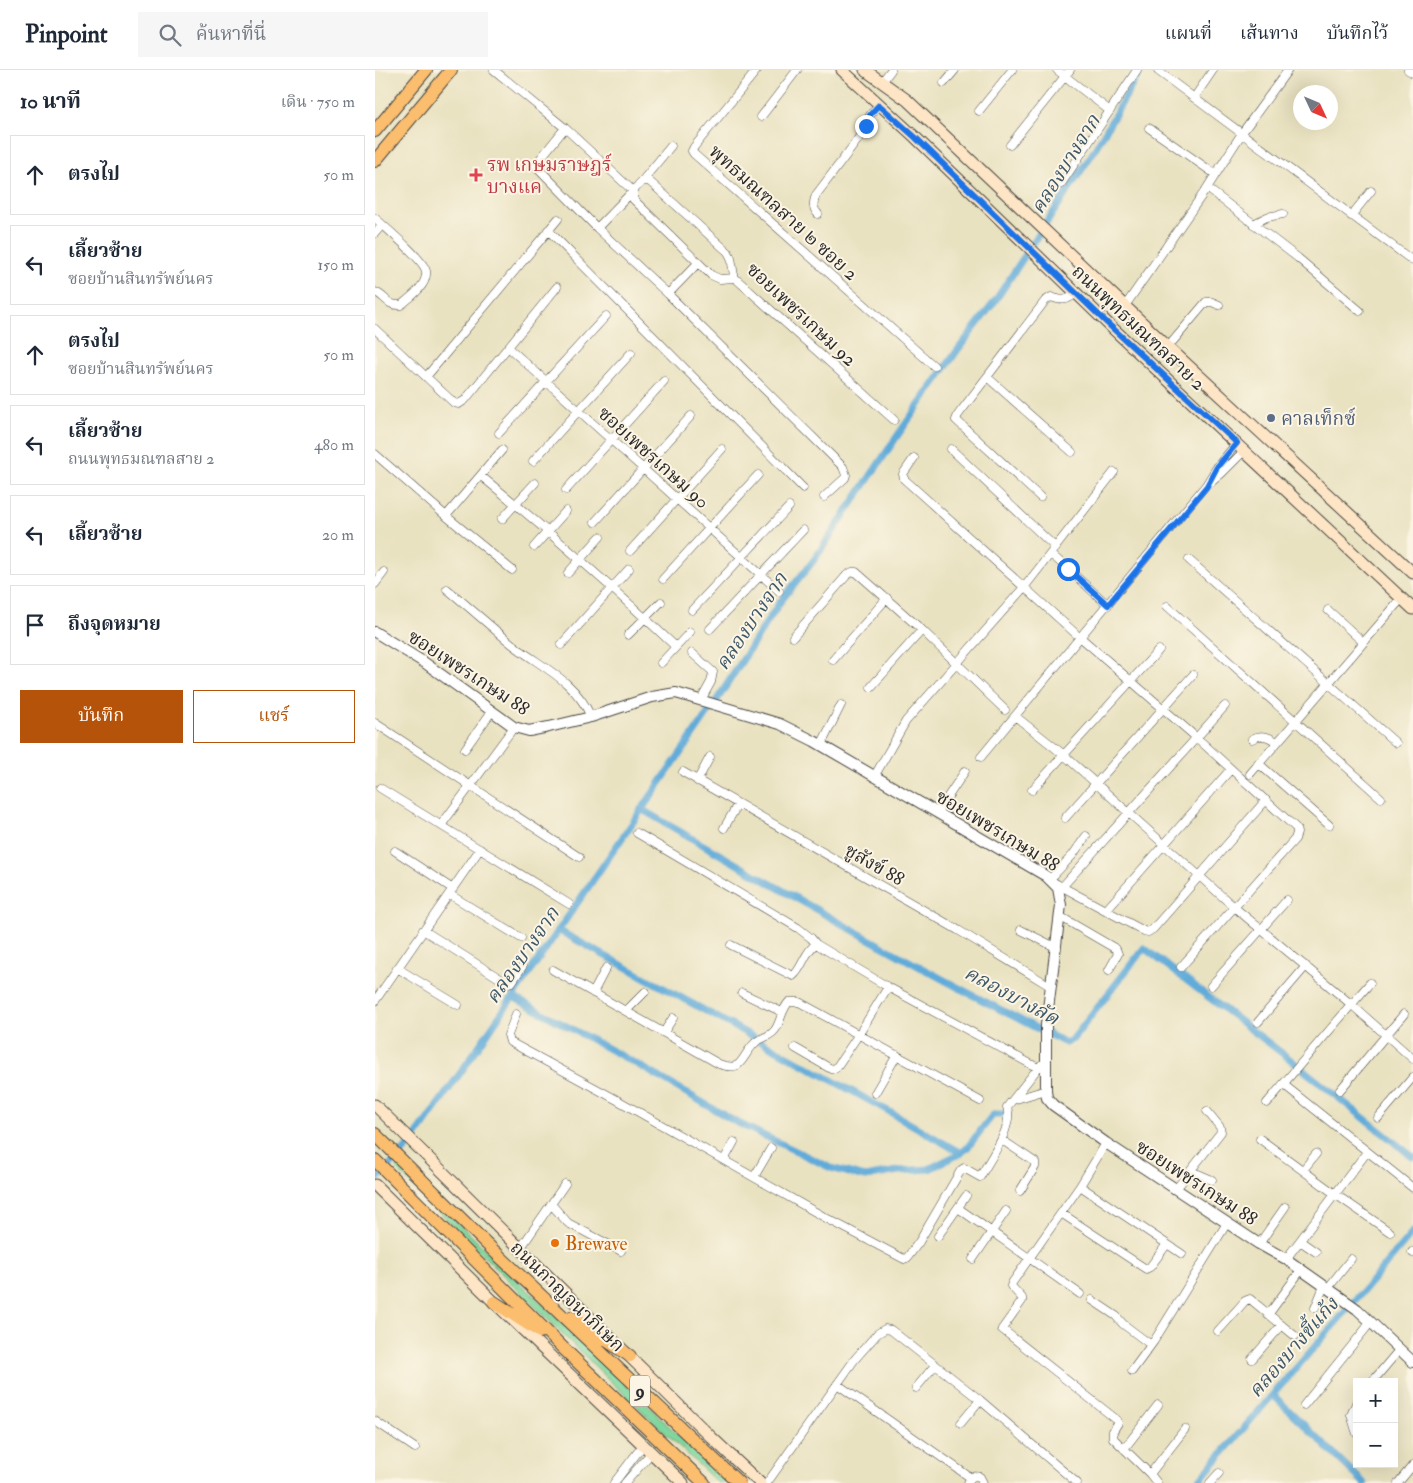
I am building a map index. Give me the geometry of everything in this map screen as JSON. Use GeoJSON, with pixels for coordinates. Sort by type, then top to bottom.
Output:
{"type":"FeatureCollection","features":[{"type":"Feature","properties":{"kind":"main road"},"geometry":{"type":"LineString","coordinates":[[375,131],[426,70]]}},
{"type":"Feature","properties":{"kind":"main road"},"geometry":{"type":"LineString","coordinates":[[375,161],[451,70]]}},
{"type":"Feature","properties":{"kind":"main road","name":"ถนนพุทธมณฑลสาย 2"},"geometry":{"type":"LineString","coordinates":[[842,70],[915,137],[1076,293],[1413,609]]}},
{"type":"Feature","properties":{"kind":"main road","name":"ถนนพุทธมณฑลสาย 2"},"geometry":{"type":"LineString","coordinates":[[865,70],[907,100],[1168,347],[1413,573]]}},
{"type":"Feature","properties":{"kind":"main road"},"geometry":{"type":"LineString","coordinates":[[877,104],[886,85]]}},
{"type":"Feature","properties":{"kind":"main road"},"geometry":{"type":"LineString","coordinates":[[378,1108],[760,1483]]}},
{"type":"Feature","properties":{"kind":"main road","name":"ถนนกาญจนาภิเษก"},"geometry":{"type":"LineString","coordinates":[[375,1134],[494,1251],[739,1483]]}},
{"type":"Feature","properties":{"kind":"main road","name":"ถนนกาญจนาภิเษก"},"geometry":{"type":"LineString","coordinates":[[375,1160],[563,1348],[704,1483]]}},
{"type":"Feature","properties":{"kind":"main road"},"geometry":{"type":"LineString","coordinates":[[375,1185],[683,1483]]}},
{"type":"Feature","properties":{"kind":"main road"},"geometry":{"type":"LineString","coordinates":[[543,1297],[630,1356]]}},
{"type":"Feature","properties":{"kind":"main road"},"geometry":{"type":"LineString","coordinates":[[494,1302],[563,1348]]}},
{"type":"Feature","properties":{"kind":"main road"},"geometry":{"type":"LineString","coordinates":[[689,1470],[700,1483]]}},
{"type":"Feature","properties":{"kind":"street"},"geometry":{"type":"LineString","coordinates":[[494,70],[565,128],[633,191],[633,199],[698,263],[720,279],[735,278]]}},
{"type":"Feature","properties":{"kind":"street","name":"พุทธมณฑลสาย ๒ ซอย 2"},"geometry":{"type":"LineString","coordinates":[[757,70],[692,151],[934,366]]}},
{"type":"Feature","properties":{"kind":"street"},"geometry":{"type":"LineString","coordinates":[[761,117],[797,70]]}},
{"type":"Feature","properties":{"kind":"street"},"geometry":{"type":"LineString","coordinates":[[886,85],[891,70]]}},
{"type":"Feature","properties":{"kind":"street"},"geometry":{"type":"LineString","coordinates":[[944,83],[955,70]]}},
{"type":"Feature","properties":{"kind":"street"},"geometry":{"type":"LineString","coordinates":[[979,111],[1012,70]]}},
{"type":"Feature","properties":{"kind":"street"},"geometry":{"type":"LineString","coordinates":[[1057,70],[1068,73],[1109,111]]}},
{"type":"Feature","properties":{"kind":"street"},"geometry":{"type":"LineString","coordinates":[[1061,184],[1137,70]]}},
{"type":"Feature","properties":{"kind":"street"},"geometry":{"type":"LineString","coordinates":[[1125,306],[1288,70]]}},
{"type":"Feature","properties":{"kind":"street"},"geometry":{"type":"LineString","coordinates":[[1408,70],[1413,73]]}},
{"type":"Feature","properties":{"kind":"street"},"geometry":{"type":"LineString","coordinates":[[1159,71],[1413,261]]}},
{"type":"Feature","properties":{"kind":"street"},"geometry":{"type":"LineString","coordinates":[[1194,98],[1211,71]]}},
{"type":"Feature","properties":{"kind":"street"},"geometry":{"type":"LineString","coordinates":[[1010,145],[1068,73]]}},
{"type":"Feature","properties":{"kind":"street"},"geometry":{"type":"LineString","coordinates":[[818,214],[813,207],[816,195],[856,142],[877,104]]}},
{"type":"Feature","properties":{"kind":"street"},"geometry":{"type":"LineString","coordinates":[[565,128],[536,166],[597,228],[668,294],[843,467],[846,475],[845,478],[824,497]]}},
{"type":"Feature","properties":{"kind":"street"},"geometry":{"type":"LineString","coordinates":[[1149,128],[1215,174]]}},
{"type":"Feature","properties":{"kind":"street"},"geometry":{"type":"LineString","coordinates":[[597,228],[633,191],[671,146]]}},
{"type":"Feature","properties":{"kind":"street","name":"ซอยเพชรเกษม 92"},"geometry":{"type":"LineString","coordinates":[[642,181],[649,181],[654,185],[728,252],[733,262],[735,278],[894,420]]}},
{"type":"Feature","properties":{"kind":"street"},"geometry":{"type":"LineString","coordinates":[[1207,188],[1298,258],[1360,311]]}},
{"type":"Feature","properties":{"kind":"street"},"geometry":{"type":"LineString","coordinates":[[1351,216],[1371,190]]}},
{"type":"Feature","properties":{"kind":"street"},"geometry":{"type":"LineString","coordinates":[[1253,224],[1267,217],[1283,214]]}},
{"type":"Feature","properties":{"kind":"street"},"geometry":{"type":"LineString","coordinates":[[375,218],[416,256],[426,270],[426,277],[420,287],[401,305],[391,304],[379,293],[375,292]]}},
{"type":"Feature","properties":{"kind":"street"},"geometry":{"type":"LineString","coordinates":[[426,377],[558,219]]}},
{"type":"Feature","properties":{"kind":"street"},"geometry":{"type":"LineString","coordinates":[[375,233],[382,225]]}},
{"type":"Feature","properties":{"kind":"street"},"geometry":{"type":"LineString","coordinates":[[549,230],[803,488]]}},
{"type":"Feature","properties":{"kind":"street"},"geometry":{"type":"LineString","coordinates":[[668,294],[698,263]]}},
{"type":"Feature","properties":{"kind":"street"},"geometry":{"type":"LineString","coordinates":[[375,329],[454,403],[459,404],[465,400],[557,287]]}},
{"type":"Feature","properties":{"kind":"street"},"geometry":{"type":"LineString","coordinates":[[1040,497],[956,420],[987,376],[1045,301],[1051,297],[1069,300],[1076,293]]}},
{"type":"Feature","properties":{"kind":"street"},"geometry":{"type":"LineString","coordinates":[[1168,347],[1206,302],[1209,301],[1219,305]]}},
{"type":"Feature","properties":{"kind":"street"},"geometry":{"type":"LineString","coordinates":[[499,433],[606,316]]}},
{"type":"Feature","properties":{"kind":"street","name":"ซอยเพชรเกษม 90"},"geometry":{"type":"LineString","coordinates":[[508,347],[779,591]]}},
{"type":"Feature","properties":{"kind":"street"},"geometry":{"type":"LineString","coordinates":[[533,461],[631,353]]}},
{"type":"Feature","properties":{"kind":"street"},"geometry":{"type":"LineString","coordinates":[[987,376],[1072,452]]}},
{"type":"Feature","properties":{"kind":"street"},"geometry":{"type":"LineString","coordinates":[[566,490],[663,381]]}},
{"type":"Feature","properties":{"kind":"street"},"geometry":{"type":"LineString","coordinates":[[595,522],[691,416]]}},
{"type":"Feature","properties":{"kind":"street"},"geometry":{"type":"LineString","coordinates":[[981,756],[1015,716],[1078,635],[1108,605],[1240,447]]}},
{"type":"Feature","properties":{"kind":"street"},"geometry":{"type":"LineString","coordinates":[[630,551],[722,449]]}},
{"type":"Feature","properties":{"kind":"street"},"geometry":{"type":"LineString","coordinates":[[951,449],[1108,605]]}},
{"type":"Feature","properties":{"kind":"street"},"geometry":{"type":"LineString","coordinates":[[445,516],[502,450]]}},
{"type":"Feature","properties":{"kind":"street"},"geometry":{"type":"LineString","coordinates":[[375,454],[445,516],[512,570]]}},
{"type":"Feature","properties":{"kind":"street"},"geometry":{"type":"LineString","coordinates":[[914,458],[903,474],[904,479],[1024,588],[1197,738],[1296,828],[1295,839],[1181,967]]}},
{"type":"Feature","properties":{"kind":"street"},"geometry":{"type":"LineString","coordinates":[[874,777],[906,721],[1024,588],[1114,472]]}},
{"type":"Feature","properties":{"kind":"street"},"geometry":{"type":"LineString","coordinates":[[663,579],[758,475]]}},
{"type":"Feature","properties":{"kind":"street"},"geometry":{"type":"LineString","coordinates":[[481,476],[612,588],[676,647]]}},
{"type":"Feature","properties":{"kind":"street"},"geometry":{"type":"LineString","coordinates":[[502,519],[535,483]]}},
{"type":"Feature","properties":{"kind":"street"},"geometry":{"type":"LineString","coordinates":[[692,610],[789,507]]}},
{"type":"Feature","properties":{"kind":"street"},"geometry":{"type":"LineString","coordinates":[[534,547],[567,511]]}},
{"type":"Feature","properties":{"kind":"street"},"geometry":{"type":"LineString","coordinates":[[710,629],[803,530]]}},
{"type":"Feature","properties":{"kind":"street"},"geometry":{"type":"LineString","coordinates":[[567,573],[600,537]]}},
{"type":"Feature","properties":{"kind":"street"},"geometry":{"type":"LineString","coordinates":[[1189,560],[1396,743]]}},
{"type":"Feature","properties":{"kind":"street"},"geometry":{"type":"LineString","coordinates":[[561,645],[629,569]]}},
{"type":"Feature","properties":{"kind":"street"},"geometry":{"type":"LineString","coordinates":[[375,584],[384,572]]}},
{"type":"Feature","properties":{"kind":"street"},"geometry":{"type":"LineString","coordinates":[[793,637],[852,572],[857,572],[922,630],[1005,710]]}},
{"type":"Feature","properties":{"kind":"street"},"geometry":{"type":"LineString","coordinates":[[447,589],[513,644],[563,679],[583,703],[591,717]]}},
{"type":"Feature","properties":{"kind":"street"},"geometry":{"type":"LineString","coordinates":[[833,660],[887,598]]}},
{"type":"Feature","properties":{"kind":"street"},"geometry":{"type":"LineString","coordinates":[[1250,774],[1402,598]]}},
{"type":"Feature","properties":{"kind":"street"},"geometry":{"type":"LineString","coordinates":[[628,635],[661,602]]}},
{"type":"Feature","properties":{"kind":"street"},"geometry":{"type":"LineString","coordinates":[[1167,606],[1381,798]]}},
{"type":"Feature","properties":{"kind":"street"},"geometry":{"type":"LineString","coordinates":[[1328,610],[1363,642]]}},
{"type":"Feature","properties":{"kind":"street"},"geometry":{"type":"LineString","coordinates":[[871,687],[922,630]]}},
{"type":"Feature","properties":{"kind":"street","name":"ซอยเพชรเกษม 88"},"geometry":{"type":"LineString","coordinates":[[375,632],[425,663],[514,727],[529,730],[591,717],[666,693],[676,693],[780,724],[821,745],[1051,881],[1058,888],[1061,896],[1061,917],[1050,986],[1046,1038],[1041,1065],[1047,1098],[1053,1105],[1106,1143],[1259,1244],[1286,1259],[1357,1309],[1413,1362]]}},
{"type":"Feature","properties":{"kind":"street"},"geometry":{"type":"LineString","coordinates":[[661,663],[690,632]]}},
{"type":"Feature","properties":{"kind":"street"},"geometry":{"type":"LineString","coordinates":[[1032,790],[1159,650]]}},
{"type":"Feature","properties":{"kind":"street"},"geometry":{"type":"LineString","coordinates":[[692,653],[713,672],[704,701]]}},
{"type":"Feature","properties":{"kind":"street"},"geometry":{"type":"LineString","coordinates":[[1065,818],[1193,675]]}},
{"type":"Feature","properties":{"kind":"street"},"geometry":{"type":"LineString","coordinates":[[821,745],[841,706]]}},
{"type":"Feature","properties":{"kind":"street"},"geometry":{"type":"LineString","coordinates":[[1063,887],[1225,706]]}},
{"type":"Feature","properties":{"kind":"street"},"geometry":{"type":"LineString","coordinates":[[465,749],[492,711]]}},
{"type":"Feature","properties":{"kind":"street"},"geometry":{"type":"LineString","coordinates":[[1015,716],[1064,755],[1234,907],[1352,1004],[1413,1059]]}},
{"type":"Feature","properties":{"kind":"street"},"geometry":{"type":"LineString","coordinates":[[375,723],[579,857]]}},
{"type":"Feature","properties":{"kind":"street"},"geometry":{"type":"LineString","coordinates":[[442,824],[514,727]]}},
{"type":"Feature","properties":{"kind":"street"},"geometry":{"type":"LineString","coordinates":[[1252,738],[1257,736],[1267,737],[1276,742]]}},
{"type":"Feature","properties":{"kind":"street"},"geometry":{"type":"LineString","coordinates":[[697,781],[709,757]]}},
{"type":"Feature","properties":{"kind":"street"},"geometry":{"type":"LineString","coordinates":[[1258,763],[1329,825]]}},
{"type":"Feature","properties":{"kind":"street"},"geometry":{"type":"LineString","coordinates":[[1106,910],[1231,768]]}},
{"type":"Feature","properties":{"kind":"street"},"geometry":{"type":"LineString","coordinates":[[937,813],[965,771]]}},
{"type":"Feature","properties":{"kind":"street","name":"ชูสังข์ 88"},"geometry":{"type":"LineString","coordinates":[[683,772],[958,930],[1050,986]]}},
{"type":"Feature","properties":{"kind":"street"},"geometry":{"type":"LineString","coordinates":[[380,788],[442,824],[569,904]]}},
{"type":"Feature","properties":{"kind":"street"},"geometry":{"type":"LineString","coordinates":[[1086,836],[1051,881],[1148,932],[1153,929],[1266,800]]}},
{"type":"Feature","properties":{"kind":"street"},"geometry":{"type":"LineString","coordinates":[[724,828],[738,804]]}},
{"type":"Feature","properties":{"kind":"street"},"geometry":{"type":"LineString","coordinates":[[516,1014],[508,1035],[510,1042],[904,1259],[907,1258],[919,1242],[961,1170],[964,1168],[980,1177],[1002,1140],[1008,1120],[1009,1112],[1007,1107],[1041,1065],[888,987],[816,944],[798,928],[637,833]]}},
{"type":"Feature","properties":{"kind":"street"},"geometry":{"type":"LineString","coordinates":[[375,1001],[480,849]]}},
{"type":"Feature","properties":{"kind":"street"},"geometry":{"type":"LineString","coordinates":[[395,851],[521,938]]}},
{"type":"Feature","properties":{"kind":"street"},"geometry":{"type":"LineString","coordinates":[[1211,986],[1287,900]]}},
{"type":"Feature","properties":{"kind":"street"},"geometry":{"type":"LineString","coordinates":[[1061,917],[1119,952],[1109,970]]}},
{"type":"Feature","properties":{"kind":"street"},"geometry":{"type":"LineString","coordinates":[[423,930],[507,983],[512,982],[522,968]]}},
{"type":"Feature","properties":{"kind":"street"},"geometry":{"type":"LineString","coordinates":[[1021,930],[1057,948]]}},
{"type":"Feature","properties":{"kind":"street"},"geometry":{"type":"LineString","coordinates":[[731,945],[793,976],[810,949],[816,944]]}},
{"type":"Feature","properties":{"kind":"street"},"geometry":{"type":"LineString","coordinates":[[1258,1022],[1306,966]]}},
{"type":"Feature","properties":{"kind":"street"},"geometry":{"type":"LineString","coordinates":[[397,968],[458,1005]]}},
{"type":"Feature","properties":{"kind":"street"},"geometry":{"type":"LineString","coordinates":[[593,993],[605,968]]}},
{"type":"Feature","properties":{"kind":"street"},"geometry":{"type":"LineString","coordinates":[[553,970],[729,1068],[738,1065],[758,1040],[775,1031],[782,1012],[789,1002],[799,1002],[980,1101]]}},
{"type":"Feature","properties":{"kind":"street"},"geometry":{"type":"LineString","coordinates":[[1267,1103],[1370,983]]}},
{"type":"Feature","properties":{"kind":"street"},"geometry":{"type":"LineString","coordinates":[[795,1048],[833,1069],[859,1034],[888,987]]}},
{"type":"Feature","properties":{"kind":"street"},"geometry":{"type":"LineString","coordinates":[[626,1011],[645,992]]}},
{"type":"Feature","properties":{"kind":"street"},"geometry":{"type":"LineString","coordinates":[[742,993],[782,1012]]}},
{"type":"Feature","properties":{"kind":"street"},"geometry":{"type":"LineString","coordinates":[[1340,1090],[1404,1014]]}},
{"type":"Feature","properties":{"kind":"street"},"geometry":{"type":"LineString","coordinates":[[664,1032],[673,1018]]}},
{"type":"Feature","properties":{"kind":"street"},"geometry":{"type":"LineString","coordinates":[[875,1094],[897,1055]]}},
{"type":"Feature","properties":{"kind":"street"},"geometry":{"type":"LineString","coordinates":[[1378,1118],[1413,1077]]}},
{"type":"Feature","properties":{"kind":"street"},"geometry":{"type":"LineString","coordinates":[[1283,1084],[1413,1188]]}},
{"type":"Feature","properties":{"kind":"street"},"geometry":{"type":"LineString","coordinates":[[1013,1100],[1046,1090]]}},
{"type":"Feature","properties":{"kind":"street"},"geometry":{"type":"LineString","coordinates":[[1176,1188],[1221,1132],[1220,1127],[1207,1111]]}},
{"type":"Feature","properties":{"kind":"street"},"geometry":{"type":"LineString","coordinates":[[1259,1139],[1390,1232]]}},
{"type":"Feature","properties":{"kind":"street"},"geometry":{"type":"LineString","coordinates":[[1002,1140],[1035,1162],[1035,1167],[1020,1191]]}},
{"type":"Feature","properties":{"kind":"street"},"geometry":{"type":"LineString","coordinates":[[724,1160],[734,1142]]}},
{"type":"Feature","properties":{"kind":"street"},"geometry":{"type":"LineString","coordinates":[[1106,1143],[1080,1186],[1011,1283],[1011,1286],[1020,1295],[1022,1301],[1002,1329],[1117,1420],[1118,1423],[1113,1431],[1113,1438],[1157,1483]]}},
{"type":"Feature","properties":{"kind":"street"},"geometry":{"type":"LineString","coordinates":[[755,1177],[771,1148]]}},
{"type":"Feature","properties":{"kind":"street"},"geometry":{"type":"LineString","coordinates":[[1286,1259],[1367,1152]]}},
{"type":"Feature","properties":{"kind":"street"},"geometry":{"type":"LineString","coordinates":[[1303,1170],[1316,1154]]}},
{"type":"Feature","properties":{"kind":"street"},"geometry":{"type":"LineString","coordinates":[[1191,1171],[1213,1180]]}},
{"type":"Feature","properties":{"kind":"street"},"geometry":{"type":"LineString","coordinates":[[519,1248],[565,1184]]}},
{"type":"Feature","properties":{"kind":"street"},"geometry":{"type":"LineString","coordinates":[[1080,1186],[1182,1254]]}},
{"type":"Feature","properties":{"kind":"street"},"geometry":{"type":"LineString","coordinates":[[938,1236],[966,1196]]}},
{"type":"Feature","properties":{"kind":"street"},"geometry":{"type":"LineString","coordinates":[[551,1204],[567,1223],[621,1251]]}},
{"type":"Feature","properties":{"kind":"street"},"geometry":{"type":"LineString","coordinates":[[958,1208],[1081,1294]]}},
{"type":"Feature","properties":{"kind":"street"},"geometry":{"type":"LineString","coordinates":[[1259,1244],[1285,1208]]}},
{"type":"Feature","properties":{"kind":"street"},"geometry":{"type":"LineString","coordinates":[[973,1259],[1007,1211]]}},
{"type":"Feature","properties":{"kind":"street"},"geometry":{"type":"LineString","coordinates":[[1061,1213],[1146,1269],[1150,1267],[1167,1244]]}},
{"type":"Feature","properties":{"kind":"street"},"geometry":{"type":"LineString","coordinates":[[1132,1371],[1151,1345],[1227,1223]]}},
{"type":"Feature","properties":{"kind":"street"},"geometry":{"type":"LineString","coordinates":[[1300,1241],[1316,1252]]}},
{"type":"Feature","properties":{"kind":"street"},"geometry":{"type":"LineString","coordinates":[[1315,1308],[1326,1287],[1351,1259]]}},
{"type":"Feature","properties":{"kind":"street"},"geometry":{"type":"LineString","coordinates":[[1268,1315],[1301,1270]]}},
{"type":"Feature","properties":{"kind":"street"},"geometry":{"type":"LineString","coordinates":[[1092,1300],[1117,1316],[1123,1324],[1151,1345]]}},
{"type":"Feature","properties":{"kind":"street"},"geometry":{"type":"LineString","coordinates":[[1218,1331],[1247,1300],[1253,1301],[1295,1336]]}},
{"type":"Feature","properties":{"kind":"street"},"geometry":{"type":"LineString","coordinates":[[1304,1405],[1371,1322]]}},
{"type":"Feature","properties":{"kind":"street"},"geometry":{"type":"LineString","coordinates":[[1252,1359],[1281,1326]]}},
{"type":"Feature","properties":{"kind":"street"},"geometry":{"type":"LineString","coordinates":[[767,1483],[855,1359],[877,1334],[885,1329],[891,1330],[979,1400],[1077,1483]]}},
{"type":"Feature","properties":{"kind":"street"},"geometry":{"type":"LineString","coordinates":[[1375,1378],[1399,1350]]}},
{"type":"Feature","properties":{"kind":"street"},"geometry":{"type":"LineString","coordinates":[[916,1388],[935,1365]]}},
{"type":"Feature","properties":{"kind":"street"},"geometry":{"type":"LineString","coordinates":[[837,1384],[970,1481],[975,1476],[980,1478],[983,1483]]}},
{"type":"Feature","properties":{"kind":"street"},"geometry":{"type":"LineString","coordinates":[[961,1422],[979,1400]]}},
{"type":"Feature","properties":{"kind":"street"},"geometry":{"type":"LineString","coordinates":[[1124,1449],[1158,1405]]}},
{"type":"Feature","properties":{"kind":"street"},"geometry":{"type":"LineString","coordinates":[[375,1421],[415,1448]]}},
{"type":"Feature","properties":{"kind":"street"},"geometry":{"type":"LineString","coordinates":[[1150,1474],[1185,1429]]}},
{"type":"Feature","properties":{"kind":"street"},"geometry":{"type":"LineString","coordinates":[[614,1483],[648,1448]]}},
{"type":"Feature","properties":{"kind":"street"},"geometry":{"type":"LineString","coordinates":[[625,1483],[648,1448]]}},
{"type":"Feature","properties":{"kind":"street"},"geometry":{"type":"LineString","coordinates":[[1398,1483],[1413,1465]]}},
{"type":"Feature","properties":{"kind":"street"},"geometry":{"type":"LineString","coordinates":[[1210,1483],[1219,1473]]}},
{"type":"Feature","properties":{"kind":"green space"},"geometry":{"type":"Polygon","coordinates":[[[399,1166],[728,1483],[718,1483],[603,1374],[396,1169],[399,1166]]]}},
{"type":"Feature","properties":{"kind":"waterway","name":"คลองบางจาก"},"geometry":{"type":"LineString","coordinates":[[375,1181],[410,1144],[461,1072],[715,703],[780,602],[814,560],[900,432],[995,301],[1092,154],[1141,70]]}},
{"type":"Feature","properties":{"kind":"waterway","name":"คลองบางลัด"},"geometry":{"type":"LineString","coordinates":[[641,809],[905,959],[1066,1043],[1073,1039],[1144,948],[1291,1060],[1413,1157]]}},
{"type":"Feature","properties":{"kind":"waterway"},"geometry":{"type":"LineString","coordinates":[[558,930],[961,1153],[992,1116],[1002,1114]]}},
{"type":"Feature","properties":{"kind":"waterway"},"geometry":{"type":"LineString","coordinates":[[513,997],[642,1067],[734,1121],[831,1168],[865,1177],[898,1171],[929,1169],[961,1153]]}},
{"type":"Feature","properties":{"kind":"waterway","name":"คลองบางขี้แก้ง"},"geometry":{"type":"LineString","coordinates":[[1197,1483],[1413,1232]]}},
{"type":"Feature","properties":{"kind":"waterway"},"geometry":{"type":"LineString","coordinates":[[1273,1395],[1364,1483]]}},
{"type":"Feature","properties":{"kind":"place","name":"รพ เกษมราษฎร์ บางแค"},"geometry":{"type":"Point","coordinates":[476,175]}},
{"type":"Feature","properties":{"kind":"place","name":"คาลเท็กซ์"},"geometry":{"type":"Point","coordinates":[1271,418]}},
{"type":"Feature","properties":{"kind":"place","name":"Brewave"},"geometry":{"type":"Point","coordinates":[555,1243]}},
{"type":"Feature","properties":{"kind":"route"},"geometry":{"type":"LineString","coordinates":[[866,126],[870,115],[879,105],[915,137],[1107,323],[1237,443],[1217,467],[1207,486],[1108,605],[1068,569]]}}]}
